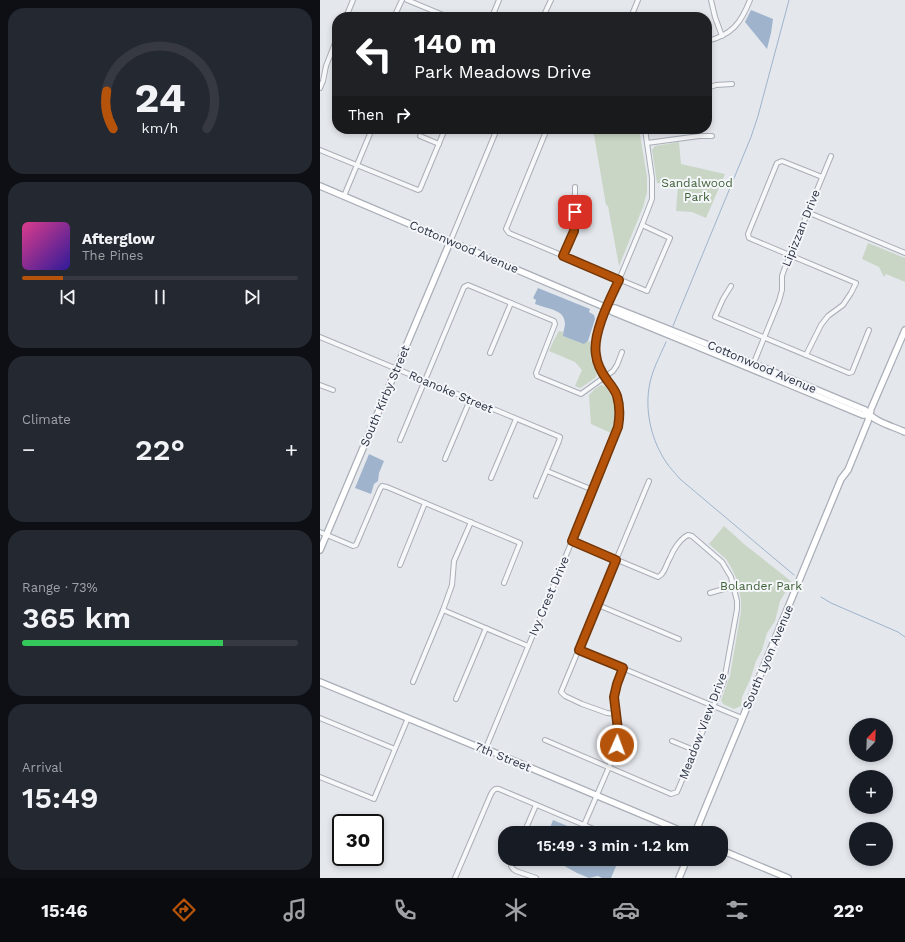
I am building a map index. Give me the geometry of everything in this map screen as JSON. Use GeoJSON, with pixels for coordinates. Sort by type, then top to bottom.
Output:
{"type":"FeatureCollection","features":[{"type":"Feature","properties":{"kind":"street"},"geometry":{"type":"LineString","coordinates":[[348,12],[353,0]]}},
{"type":"Feature","properties":{"kind":"street"},"geometry":{"type":"LineString","coordinates":[[396,12],[402,0]]}},
{"type":"Feature","properties":{"kind":"street"},"geometry":{"type":"LineString","coordinates":[[407,0],[436,12]]}},
{"type":"Feature","properties":{"kind":"street"},"geometry":{"type":"LineString","coordinates":[[494,12],[499,0]]}},
{"type":"Feature","properties":{"kind":"street"},"geometry":{"type":"LineString","coordinates":[[546,12],[550,0]]}},
{"type":"Feature","properties":{"kind":"street"},"geometry":{"type":"LineString","coordinates":[[633,12],[638,0]]}},
{"type":"Feature","properties":{"kind":"street"},"geometry":{"type":"LineString","coordinates":[[711,0],[722,36]]}},
{"type":"Feature","properties":{"kind":"street"},"geometry":{"type":"LineString","coordinates":[[712,40],[729,32],[740,22],[750,0]]}},
{"type":"Feature","properties":{"kind":"street"},"geometry":{"type":"LineString","coordinates":[[320,88],[332,51]]}},
{"type":"Feature","properties":{"kind":"street"},"geometry":{"type":"LineString","coordinates":[[712,86],[732,84]]}},
{"type":"Feature","properties":{"kind":"street"},"geometry":{"type":"LineString","coordinates":[[344,196],[370,134]]}},
{"type":"Feature","properties":{"kind":"street"},"geometry":{"type":"LineString","coordinates":[[320,150],[418,190],[420,189],[443,134]]}},
{"type":"Feature","properties":{"kind":"street"},"geometry":{"type":"LineString","coordinates":[[450,242],[495,134]]}},
{"type":"Feature","properties":{"kind":"street"},"geometry":{"type":"LineString","coordinates":[[545,134],[506,229],[509,233],[647,291],[670,238],[642,226]]}},
{"type":"Feature","properties":{"kind":"street","name":"Ivy Crest Drive"},"geometry":{"type":"LineString","coordinates":[[485,750],[616,435],[620,419],[617,396],[600,369],[595,354],[595,346],[598,330],[649,207],[652,192],[652,178],[646,134]]}},
{"type":"Feature","properties":{"kind":"street"},"geometry":{"type":"LineString","coordinates":[[420,136],[439,144]]}},
{"type":"Feature","properties":{"kind":"street"},"geometry":{"type":"LineString","coordinates":[[647,143],[699,136],[712,136]]}},
{"type":"Feature","properties":{"kind":"street","name":"Lipizzan Drive"},"geometry":{"type":"LineString","coordinates":[[752,366],[780,301],[782,276],[831,156]]}},
{"type":"Feature","properties":{"kind":"street"},"geometry":{"type":"LineString","coordinates":[[806,355],[821,324],[828,316],[843,305],[856,283],[749,238],[748,234],[777,163],[782,161],[822,177]]}},
{"type":"Feature","properties":{"kind":"street","name":"Cottonwood Avenue"},"geometry":{"type":"LineString","coordinates":[[320,186],[607,308],[615,308],[752,366],[862,415],[869,415],[905,432]]}},
{"type":"Feature","properties":{"kind":"street"},"geometry":{"type":"LineString","coordinates":[[563,256],[574,231],[576,187]]}},
{"type":"Feature","properties":{"kind":"street"},"geometry":{"type":"LineString","coordinates":[[807,212],[905,253]]}},
{"type":"Feature","properties":{"kind":"street","name":"South Kirby Street"},"geometry":{"type":"LineString","coordinates":[[320,550],[450,242]]}},
{"type":"Feature","properties":{"kind":"street"},"geometry":{"type":"LineString","coordinates":[[400,440],[464,288],[468,285],[554,321],[555,324],[536,373],[537,376],[581,394],[615,368],[622,352]]}},
{"type":"Feature","properties":{"kind":"street"},"geometry":{"type":"LineString","coordinates":[[732,286],[723,299],[715,316],[849,373],[852,372],[869,330]]}},
{"type":"Feature","properties":{"kind":"street"},"geometry":{"type":"LineString","coordinates":[[490,353],[511,303]]}},
{"type":"Feature","properties":{"kind":"street","name":"South Lyon Avenue"},"geometry":{"type":"LineString","coordinates":[[698,826],[842,480],[851,463],[869,415],[905,330]]}},
{"type":"Feature","properties":{"kind":"street","name":"Roanoke Street"},"geometry":{"type":"LineString","coordinates":[[320,337],[560,437],[547,471]]}},
{"type":"Feature","properties":{"kind":"street"},"geometry":{"type":"LineString","coordinates":[[320,385],[333,390]]}},
{"type":"Feature","properties":{"kind":"street"},"geometry":{"type":"LineString","coordinates":[[445,459],[470,400]]}},
{"type":"Feature","properties":{"kind":"street"},"geometry":{"type":"LineString","coordinates":[[490,478],[516,419]]}},
{"type":"Feature","properties":{"kind":"street"},"geometry":{"type":"LineString","coordinates":[[536,496],[547,471],[593,490]]}},
{"type":"Feature","properties":{"kind":"street"},"geometry":{"type":"LineString","coordinates":[[616,714],[606,713],[565,696],[562,694],[562,690],[649,481]]}},
{"type":"Feature","properties":{"kind":"street"},"geometry":{"type":"LineString","coordinates":[[320,532],[353,546],[356,545],[382,486],[520,543],[504,583]]}},
{"type":"Feature","properties":{"kind":"street"},"geometry":{"type":"LineString","coordinates":[[400,565],[425,503]]}},
{"type":"Feature","properties":{"kind":"street"},"geometry":{"type":"LineString","coordinates":[[413,682],[444,610],[452,585],[454,561],[471,522]]}},
{"type":"Feature","properties":{"kind":"street","name":"Meadow View Drive"},"geometry":{"type":"LineString","coordinates":[[609,767],[671,794],[678,791],[694,750],[724,682],[737,609],[734,586],[731,577],[722,562],[692,536],[688,535],[685,537],[672,552],[663,574],[660,576],[656,576],[616,560]]}},
{"type":"Feature","properties":{"kind":"street"},"geometry":{"type":"LineString","coordinates":[[572,541],[616,560]]}},
{"type":"Feature","properties":{"kind":"street"},"geometry":{"type":"LineString","coordinates":[[710,593],[734,586]]}},
{"type":"Feature","properties":{"kind":"street"},"geometry":{"type":"LineString","coordinates":[[598,604],[679,639]]}},
{"type":"Feature","properties":{"kind":"street"},"geometry":{"type":"LineString","coordinates":[[444,610],[528,646]]}},
{"type":"Feature","properties":{"kind":"street"},"geometry":{"type":"LineString","coordinates":[[456,700],[486,628]]}},
{"type":"Feature","properties":{"kind":"street"},"geometry":{"type":"LineString","coordinates":[[579,650],[742,718]]}},
{"type":"Feature","properties":{"kind":"street"},"geometry":{"type":"LineString","coordinates":[[456,878],[494,790],[499,789],[584,825],[609,767],[618,738],[614,697],[623,668]]}},
{"type":"Feature","properties":{"kind":"street","name":"7th Street"},"geometry":{"type":"LineString","coordinates":[[320,682],[493,752],[669,826]]}},
{"type":"Feature","properties":{"kind":"street"},"geometry":{"type":"LineString","coordinates":[[320,718],[395,749]]}},
{"type":"Feature","properties":{"kind":"street"},"geometry":{"type":"LineString","coordinates":[[320,777],[374,799],[408,718]]}},
{"type":"Feature","properties":{"kind":"street"},"geometry":{"type":"LineString","coordinates":[[545,740],[609,767]]}},
{"type":"Feature","properties":{"kind":"street"},"geometry":{"type":"LineString","coordinates":[[672,741],[694,750]]}},
{"type":"Feature","properties":{"kind":"street"},"geometry":{"type":"LineString","coordinates":[[527,826],[536,805]]}},
{"type":"Feature","properties":{"kind":"street"},"geometry":{"type":"LineString","coordinates":[[728,853],[788,878]]}},
{"type":"Feature","properties":{"kind":"street"},"geometry":{"type":"LineString","coordinates":[[511,866],[513,869],[536,878]]}},
{"type":"Feature","properties":{"kind":"street"},"geometry":{"type":"LineString","coordinates":[[679,878],[684,866]]}},
{"type":"Feature","properties":{"kind":"green space"},"geometry":{"type":"Polygon","coordinates":[[[594,134],[640,134],[647,177],[647,192],[643,207],[619,266],[608,206],[606,205],[594,134]]]}},
{"type":"Feature","properties":{"kind":"green space","name":"Sandalwood Park"},"geometry":{"type":"Polygon","coordinates":[[[679,142],[681,164],[725,174],[706,218],[692,212],[676,211],[678,185],[657,183],[652,150],[655,146],[679,142]]]}},
{"type":"Feature","properties":{"kind":"green space"},"geometry":{"type":"Polygon","coordinates":[[[868,243],[905,258],[905,282],[886,274],[884,277],[879,267],[862,259],[868,243]]]}},
{"type":"Feature","properties":{"kind":"green space"},"geometry":{"type":"Polygon","coordinates":[[[559,331],[563,332],[563,336],[587,342],[590,341],[591,360],[597,373],[596,377],[580,388],[575,386],[582,370],[575,362],[549,351],[559,331]]]}},
{"type":"Feature","properties":{"kind":"green space"},"geometry":{"type":"Polygon","coordinates":[[[601,385],[605,386],[612,397],[614,420],[611,433],[591,424],[589,395],[601,385]]]}},
{"type":"Feature","properties":{"kind":"green space","name":"Bolander Park"},"geometry":{"type":"Polygon","coordinates":[[[724,526],[792,582],[780,601],[775,621],[767,633],[762,650],[756,661],[750,680],[742,697],[741,706],[734,709],[723,704],[721,700],[730,676],[741,611],[741,600],[737,580],[732,569],[726,559],[709,544],[724,526]]]}},
{"type":"Feature","properties":{"kind":"water"},"geometry":{"type":"Polygon","coordinates":[[[751,10],[773,19],[767,49],[745,22],[751,10]]]}},
{"type":"Feature","properties":{"kind":"water"},"geometry":{"type":"Polygon","coordinates":[[[538,288],[590,309],[589,312],[594,315],[595,319],[588,341],[584,344],[563,336],[565,323],[563,316],[554,310],[535,304],[536,300],[533,298],[538,288]]]}},
{"type":"Feature","properties":{"kind":"water"},"geometry":{"type":"Polygon","coordinates":[[[369,454],[384,461],[379,473],[378,481],[374,484],[371,494],[355,488],[369,454]]]}},
{"type":"Feature","properties":{"kind":"water"},"geometry":{"type":"Polygon","coordinates":[[[553,820],[567,826],[551,826],[553,820]]]}},
{"type":"Feature","properties":{"kind":"water"},"geometry":{"type":"Polygon","coordinates":[[[564,866],[616,866],[611,878],[602,878],[598,876],[589,878],[564,866]]]}},
{"type":"Feature","properties":{"kind":"waterway"},"geometry":{"type":"LineString","coordinates":[[673,326],[751,137],[789,0]]}},
{"type":"Feature","properties":{"kind":"waterway"},"geometry":{"type":"LineString","coordinates":[[666,342],[652,376],[648,397],[649,417],[653,436],[661,454],[680,479],[794,575]]}},
{"type":"Feature","properties":{"kind":"waterway"},"geometry":{"type":"LineString","coordinates":[[821,597],[831,603],[898,632],[905,637]]}},
{"type":"Feature","properties":{"kind":"route"},"geometry":{"type":"LineString","coordinates":[[575,212],[574,231],[563,256],[619,280],[598,330],[595,354],[600,369],[617,396],[620,419],[616,435],[572,541],[616,560],[579,650],[623,668],[614,697],[618,730],[617,745]]}}]}
